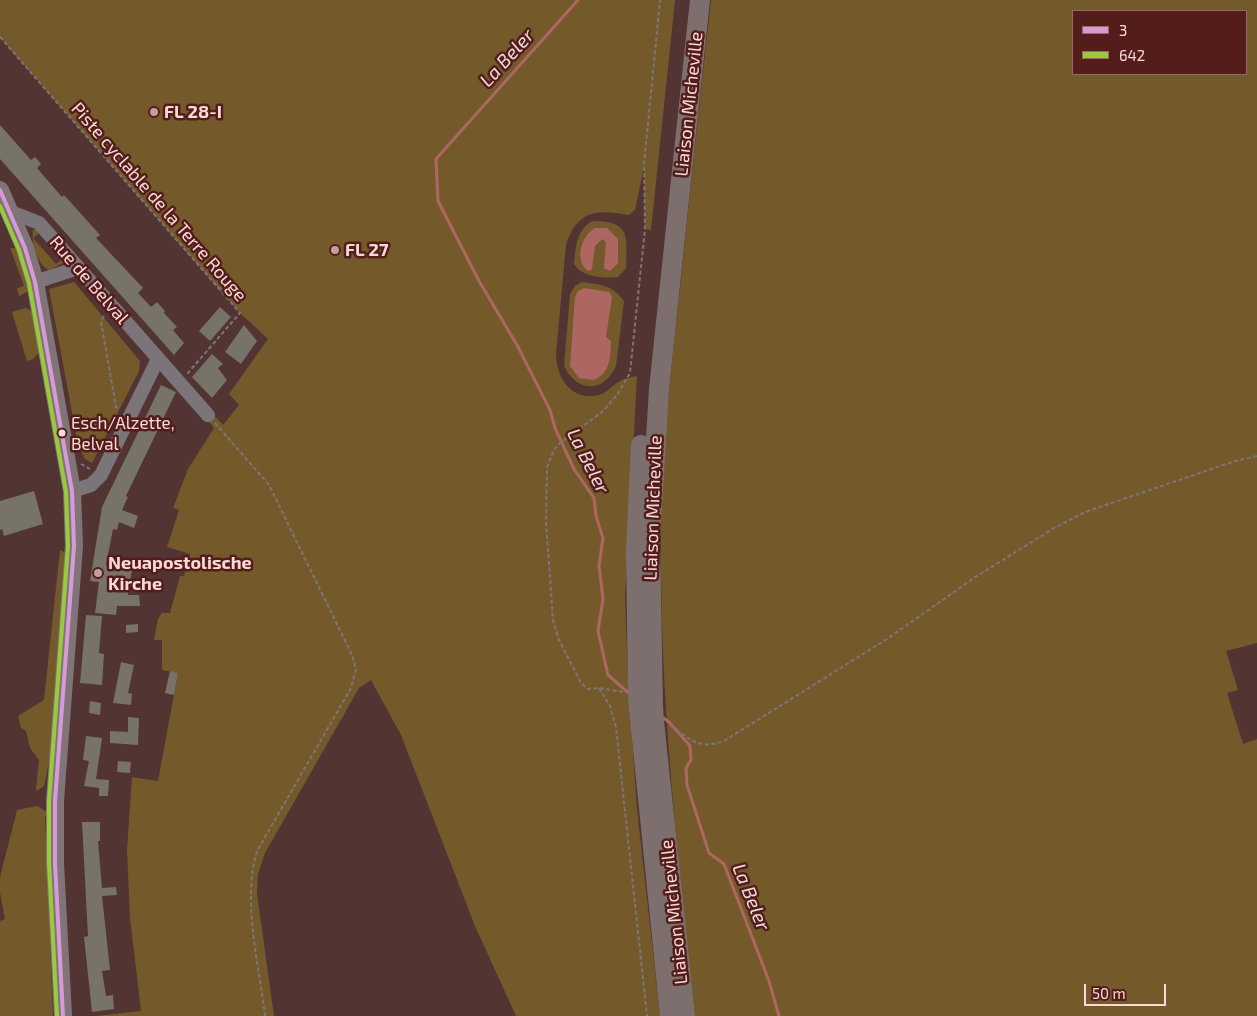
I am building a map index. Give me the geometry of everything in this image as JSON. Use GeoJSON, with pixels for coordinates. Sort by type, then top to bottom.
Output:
{"type":"FeatureCollection","features":[{"type":"Feature","properties":{"kind":"highway","name":"Liaison Micheville"},"geometry":{"type":"LineString","coordinates":[[670,1016],[636,551],[646,378],[687,0]]}},
{"type":"Feature","properties":{"kind":"highway","name":"Liaison Micheville"},"geometry":{"type":"LineString","coordinates":[[685,1016],[646,708],[650,539],[659,389],[700,0]]}},
{"type":"Feature","properties":{"kind":"main road","name":"Rue de Belval"},"geometry":{"type":"LineString","coordinates":[[0,190],[11,212],[35,282],[72,491],[74,546],[55,801],[55,862],[63,1016]]}},
{"type":"Feature","properties":{"kind":"street","name":"Rue de Belval"},"geometry":{"type":"LineString","coordinates":[[11,212],[40,223],[208,415]]}},
{"type":"Feature","properties":{"kind":"street"},"geometry":{"type":"LineString","coordinates":[[35,282],[78,268]]}},
{"type":"Feature","properties":{"kind":"street"},"geometry":{"type":"LineString","coordinates":[[72,491],[91,485],[101,475],[158,359]]}},
{"type":"Feature","properties":{"kind":"path"},"geometry":{"type":"LineString","coordinates":[[660,0],[644,164],[646,230],[630,372],[617,395],[602,412],[560,443],[554,450],[547,467],[546,522],[553,620],[559,640],[581,683],[588,689],[599,688],[646,708],[700,745],[711,746],[724,741],[887,639],[1020,548],[1085,512],[1235,461],[1257,456]]}},
{"type":"Feature","properties":{"kind":"path","name":"Piste cyclable de la Terre Rouge"},"geometry":{"type":"LineString","coordinates":[[0,37],[240,313],[179,383]]}},
{"type":"Feature","properties":{"kind":"path"},"geometry":{"type":"LineString","coordinates":[[112,306],[101,321],[116,407],[129,418]]}},
{"type":"Feature","properties":{"kind":"path"},"geometry":{"type":"LineString","coordinates":[[208,415],[269,485],[352,655],[356,669],[351,688],[257,852],[251,870],[250,893],[265,1016]]}},
{"type":"Feature","properties":{"kind":"path"},"geometry":{"type":"LineString","coordinates":[[68,463],[78,462],[101,475]]}},
{"type":"Feature","properties":{"kind":"path"},"geometry":{"type":"LineString","coordinates":[[599,688],[610,706],[616,727],[648,1016]]}},
{"type":"Feature","properties":{"kind":"shaded area"},"geometry":{"type":"Polygon","coordinates":[[[0,0],[675,0],[651,230],[645,229],[644,167],[635,210],[629,215],[607,212],[590,215],[582,219],[571,233],[566,245],[556,353],[562,379],[567,386],[580,395],[599,395],[622,380],[637,376],[625,596],[628,679],[637,809],[660,1016],[516,1016],[475,926],[401,735],[371,680],[359,688],[265,853],[258,874],[257,894],[274,1016],[96,1016],[141,1011],[130,918],[127,850],[132,777],[158,781],[178,673],[162,670],[162,640],[154,640],[158,619],[162,613],[170,613],[180,576],[184,576],[190,554],[167,547],[179,510],[173,508],[188,469],[214,428],[206,418],[211,412],[223,425],[239,405],[229,394],[268,339],[240,313],[0,37],[0,0]]]}},
{"type":"Feature","properties":{"kind":"shaded area"},"geometry":{"type":"Polygon","coordinates":[[[711,0],[1257,0],[1257,643],[1226,651],[1238,690],[1227,693],[1243,744],[1257,739],[1257,1016],[695,1016],[669,753],[662,622],[663,462],[711,0]]]}},
{"type":"Feature","properties":{"kind":"shaded area"},"geometry":{"type":"Polygon","coordinates":[[[592,221],[614,224],[620,227],[624,233],[627,247],[626,268],[618,277],[588,275],[574,264],[576,246],[580,235],[592,221]]]}},
{"type":"Feature","properties":{"kind":"shaded area"},"geometry":{"type":"Polygon","coordinates":[[[595,228],[607,228],[618,239],[618,263],[610,271],[604,268],[606,242],[602,239],[595,246],[592,269],[588,271],[581,261],[580,255],[583,242],[595,228]]]}},
{"type":"Feature","properties":{"kind":"shaded area"},"geometry":{"type":"Polygon","coordinates":[[[37,229],[40,232],[33,238],[33,230],[37,229]]]}},
{"type":"Feature","properties":{"kind":"shaded area"},"geometry":{"type":"Polygon","coordinates":[[[33,238],[56,264],[63,259],[65,262],[49,270],[41,263],[36,253],[33,238]]]}},
{"type":"Feature","properties":{"kind":"shaded area"},"geometry":{"type":"Polygon","coordinates":[[[10,248],[17,248],[31,290],[19,296],[17,288],[24,286],[10,248]]]}},
{"type":"Feature","properties":{"kind":"shaded area"},"geometry":{"type":"Polygon","coordinates":[[[74,282],[140,361],[139,371],[92,463],[85,459],[78,444],[49,289],[74,282]]]}},
{"type":"Feature","properties":{"kind":"shaded area"},"geometry":{"type":"Polygon","coordinates":[[[582,282],[601,285],[611,289],[624,301],[616,366],[605,381],[598,385],[590,386],[576,381],[569,375],[564,366],[570,294],[575,286],[582,282]]]}},
{"type":"Feature","properties":{"kind":"shaded area"},"geometry":{"type":"Polygon","coordinates":[[[584,288],[609,292],[612,297],[606,337],[611,341],[610,359],[604,373],[594,380],[579,378],[570,366],[575,297],[578,291],[584,288]]]}},
{"type":"Feature","properties":{"kind":"shaded area"},"geometry":{"type":"Polygon","coordinates":[[[25,308],[34,312],[41,350],[33,359],[27,361],[12,312],[25,308]]]}},
{"type":"Feature","properties":{"kind":"shaded area"},"geometry":{"type":"Polygon","coordinates":[[[60,550],[64,552],[68,566],[52,747],[44,786],[36,791],[39,760],[30,748],[26,731],[21,728],[18,716],[44,700],[60,550]]]}},
{"type":"Feature","properties":{"kind":"shaded area"},"geometry":{"type":"Polygon","coordinates":[[[37,806],[49,813],[45,817],[53,1016],[0,1016],[0,921],[5,919],[0,892],[0,877],[17,810],[37,806]]]}},
{"type":"Feature","properties":{"kind":"building"},"geometry":{"type":"Polygon","coordinates":[[[0,125],[31,160],[35,157],[41,164],[37,168],[62,197],[64,195],[100,235],[96,238],[143,288],[138,293],[151,307],[157,302],[165,311],[164,313],[177,327],[173,330],[184,343],[174,355],[0,159],[0,125]]]}},
{"type":"Feature","properties":{"kind":"building"},"geometry":{"type":"Polygon","coordinates":[[[220,307],[231,317],[210,341],[199,331],[220,307]]]}},
{"type":"Feature","properties":{"kind":"building"},"geometry":{"type":"Polygon","coordinates":[[[244,325],[257,341],[241,364],[225,352],[244,325]]]}},
{"type":"Feature","properties":{"kind":"building"},"geometry":{"type":"Polygon","coordinates":[[[212,354],[223,364],[218,368],[227,380],[212,398],[192,377],[212,354]]]}},
{"type":"Feature","properties":{"kind":"building"},"geometry":{"type":"Polygon","coordinates":[[[161,385],[176,392],[126,496],[128,497],[122,510],[138,516],[134,528],[119,522],[117,530],[113,529],[106,565],[132,569],[128,595],[139,595],[140,606],[117,606],[116,615],[95,613],[99,582],[90,581],[102,507],[161,385]]]}},
{"type":"Feature","properties":{"kind":"building"},"geometry":{"type":"Polygon","coordinates":[[[34,491],[43,524],[4,536],[2,529],[0,530],[0,501],[34,491]]]}},
{"type":"Feature","properties":{"kind":"building"},"geometry":{"type":"Polygon","coordinates":[[[86,615],[102,616],[99,653],[104,654],[102,685],[80,683],[86,615]]]}},
{"type":"Feature","properties":{"kind":"building"},"geometry":{"type":"Polygon","coordinates":[[[138,624],[138,632],[126,633],[126,625],[138,624]]]}},
{"type":"Feature","properties":{"kind":"building"},"geometry":{"type":"Polygon","coordinates":[[[121,662],[134,665],[128,693],[132,694],[131,705],[113,703],[121,662]]]}},
{"type":"Feature","properties":{"kind":"building"},"geometry":{"type":"Polygon","coordinates":[[[170,671],[178,673],[174,695],[165,693],[170,671]]]}},
{"type":"Feature","properties":{"kind":"building"},"geometry":{"type":"Polygon","coordinates":[[[90,701],[101,703],[100,715],[89,713],[90,701]]]}},
{"type":"Feature","properties":{"kind":"building"},"geometry":{"type":"Polygon","coordinates":[[[128,717],[139,718],[138,745],[110,743],[110,731],[128,732],[128,717]]]}},
{"type":"Feature","properties":{"kind":"building"},"geometry":{"type":"Polygon","coordinates":[[[86,736],[102,738],[96,779],[109,780],[108,796],[99,796],[99,788],[84,786],[89,761],[83,760],[86,736]]]}},
{"type":"Feature","properties":{"kind":"building"},"geometry":{"type":"Polygon","coordinates":[[[118,761],[131,762],[130,773],[117,772],[118,761]]]}},
{"type":"Feature","properties":{"kind":"building"},"geometry":{"type":"Polygon","coordinates":[[[82,822],[100,822],[100,841],[98,841],[102,888],[116,887],[117,895],[102,896],[110,970],[102,971],[106,996],[113,995],[114,1009],[92,1012],[84,937],[88,936],[82,822]]]}},
{"type":"Feature","properties":{"kind":"waterway","name":"La Beler"},"geometry":{"type":"LineString","coordinates":[[578,0],[436,159],[438,201],[479,281],[517,345],[550,410],[555,428],[574,469],[594,498],[596,516],[603,538],[599,566],[603,599],[598,631],[608,675],[631,695]]}},
{"type":"Feature","properties":{"kind":"waterway","name":"La Beler"},"geometry":{"type":"LineString","coordinates":[[661,716],[670,723],[690,746],[691,760],[686,768],[687,785],[709,853],[724,864],[769,981],[779,1016]]}},
{"type":"Feature","properties":{"kind":"transit line","name":"3"},"geometry":{"type":"LineString","coordinates":[[0,190],[25,248],[35,282],[72,491],[74,546],[55,801],[55,863],[63,1016]]}},
{"type":"Feature","properties":{"kind":"transit line","name":"642"},"geometry":{"type":"LineString","coordinates":[[0,206],[19,250],[29,283],[66,492],[68,546],[49,801],[49,863],[57,1016]]}},
{"type":"Feature","properties":{"kind":"place","name":"FL 28-I"},"geometry":{"type":"Point","coordinates":[154,112]}},
{"type":"Feature","properties":{"kind":"place","name":"FL 27"},"geometry":{"type":"Point","coordinates":[335,250]}},
{"type":"Feature","properties":{"kind":"place","name":"Esch/Alzette, Belval"},"geometry":{"type":"Point","coordinates":[62,433]}},
{"type":"Feature","properties":{"kind":"place","name":"Neuapostolische Kirche"},"geometry":{"type":"Point","coordinates":[98,573]}}]}
